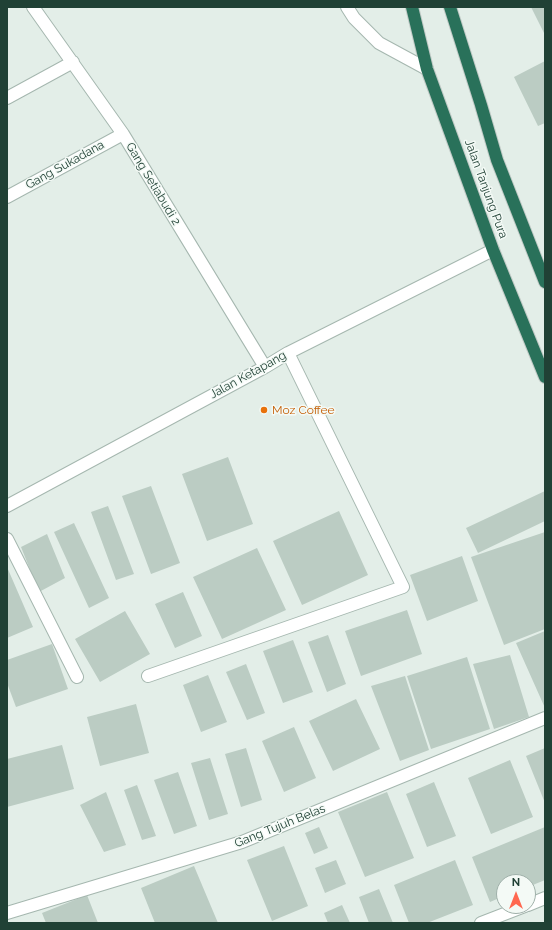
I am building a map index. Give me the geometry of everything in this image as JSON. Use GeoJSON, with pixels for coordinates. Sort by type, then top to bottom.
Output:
{"type":"FeatureCollection","features":[{"type":"Feature","properties":{"kind":"highway","name":"Jalan Tanjung Pura"},"geometry":{"type":"LineString","coordinates":[[412,7],[427,69],[493,250],[545,376]]}},
{"type":"Feature","properties":{"kind":"highway","name":"Jalan Tanjung Pura"},"geometry":{"type":"LineString","coordinates":[[450,7],[497,160],[545,282]]}},
{"type":"Feature","properties":{"kind":"street","name":"Gang Setiabudi 2"},"geometry":{"type":"LineString","coordinates":[[34,7],[123,134],[265,367]]}},
{"type":"Feature","properties":{"kind":"street"},"geometry":{"type":"LineString","coordinates":[[347,7],[354,18],[379,43],[427,69]]}},
{"type":"Feature","properties":{"kind":"street"},"geometry":{"type":"LineString","coordinates":[[7,98],[73,62]]}},
{"type":"Feature","properties":{"kind":"street","name":"Gang Sukadana"},"geometry":{"type":"LineString","coordinates":[[7,197],[123,134]]}},
{"type":"Feature","properties":{"kind":"street","name":"Jalan Ketapang"},"geometry":{"type":"LineString","coordinates":[[7,506],[265,367],[288,353],[493,250]]}},
{"type":"Feature","properties":{"kind":"street"},"geometry":{"type":"LineString","coordinates":[[148,676],[403,587],[288,353]]}},
{"type":"Feature","properties":{"kind":"street"},"geometry":{"type":"LineString","coordinates":[[7,539],[76,678]]}},
{"type":"Feature","properties":{"kind":"street","name":"Gang Tujuh Belas"},"geometry":{"type":"LineString","coordinates":[[7,913],[242,842],[545,718]]}},
{"type":"Feature","properties":{"kind":"street"},"geometry":{"type":"LineString","coordinates":[[481,923],[504,914]]}},
{"type":"Feature","properties":{"kind":"building"},"geometry":{"type":"Polygon","coordinates":[[[531,7],[545,7],[545,35],[531,7]]]}},
{"type":"Feature","properties":{"kind":"building"},"geometry":{"type":"Polygon","coordinates":[[[545,61],[545,123],[538,126],[514,77],[545,61]]]}},
{"type":"Feature","properties":{"kind":"building"},"geometry":{"type":"Polygon","coordinates":[[[228,457],[253,524],[207,541],[182,474],[228,457]]]}},
{"type":"Feature","properties":{"kind":"building"},"geometry":{"type":"Polygon","coordinates":[[[151,486],[180,563],[151,574],[122,496],[151,486]]]}},
{"type":"Feature","properties":{"kind":"building"},"geometry":{"type":"Polygon","coordinates":[[[545,491],[545,521],[478,553],[466,528],[545,491]]]}},
{"type":"Feature","properties":{"kind":"building"},"geometry":{"type":"Polygon","coordinates":[[[108,506],[134,574],[116,580],[91,512],[108,506]]]}},
{"type":"Feature","properties":{"kind":"building"},"geometry":{"type":"Polygon","coordinates":[[[339,511],[368,575],[302,605],[273,541],[339,511]]]}},
{"type":"Feature","properties":{"kind":"building"},"geometry":{"type":"Polygon","coordinates":[[[74,523],[109,598],[89,608],[54,532],[74,523]]]}},
{"type":"Feature","properties":{"kind":"building"},"geometry":{"type":"Polygon","coordinates":[[[545,532],[545,629],[504,645],[471,557],[545,532]]]}},
{"type":"Feature","properties":{"kind":"building"},"geometry":{"type":"Polygon","coordinates":[[[47,534],[65,578],[39,592],[21,547],[47,534]]]}},
{"type":"Feature","properties":{"kind":"building"},"geometry":{"type":"Polygon","coordinates":[[[257,548],[286,610],[222,639],[193,577],[257,548]]]}},
{"type":"Feature","properties":{"kind":"building"},"geometry":{"type":"Polygon","coordinates":[[[462,556],[478,601],[427,621],[410,575],[462,556]]]}},
{"type":"Feature","properties":{"kind":"building"},"geometry":{"type":"Polygon","coordinates":[[[7,567],[33,627],[7,638],[7,567]]]}},
{"type":"Feature","properties":{"kind":"building"},"geometry":{"type":"Polygon","coordinates":[[[183,592],[202,636],[175,648],[155,604],[183,592]]]}},
{"type":"Feature","properties":{"kind":"building"},"geometry":{"type":"Polygon","coordinates":[[[407,610],[422,654],[361,676],[345,631],[407,610]]]}},
{"type":"Feature","properties":{"kind":"building"},"geometry":{"type":"Polygon","coordinates":[[[125,611],[150,654],[100,682],[75,639],[125,611]]]}},
{"type":"Feature","properties":{"kind":"building"},"geometry":{"type":"Polygon","coordinates":[[[545,631],[545,708],[516,643],[545,631]]]}},
{"type":"Feature","properties":{"kind":"building"},"geometry":{"type":"Polygon","coordinates":[[[328,635],[346,684],[327,692],[308,642],[328,635]]]}},
{"type":"Feature","properties":{"kind":"building"},"geometry":{"type":"Polygon","coordinates":[[[293,640],[313,692],[283,703],[263,651],[293,640]]]}},
{"type":"Feature","properties":{"kind":"building"},"geometry":{"type":"Polygon","coordinates":[[[52,644],[68,689],[16,707],[7,683],[7,660],[52,644]]]}},
{"type":"Feature","properties":{"kind":"building"},"geometry":{"type":"Polygon","coordinates":[[[510,655],[529,717],[494,729],[473,664],[510,655]]]}},
{"type":"Feature","properties":{"kind":"building"},"geometry":{"type":"Polygon","coordinates":[[[467,657],[490,729],[431,749],[407,676],[467,657]]]}},
{"type":"Feature","properties":{"kind":"building"},"geometry":{"type":"Polygon","coordinates":[[[246,664],[265,713],[247,720],[226,672],[246,664]]]}},
{"type":"Feature","properties":{"kind":"building"},"geometry":{"type":"Polygon","coordinates":[[[208,675],[227,722],[201,732],[183,685],[208,675]]]}},
{"type":"Feature","properties":{"kind":"building"},"geometry":{"type":"Polygon","coordinates":[[[405,676],[429,750],[400,761],[371,686],[405,676]]]}},
{"type":"Feature","properties":{"kind":"building"},"geometry":{"type":"Polygon","coordinates":[[[356,699],[380,749],[333,771],[309,721],[356,699]]]}},
{"type":"Feature","properties":{"kind":"building"},"geometry":{"type":"Polygon","coordinates":[[[136,704],[149,753],[100,766],[87,717],[136,704]]]}},
{"type":"Feature","properties":{"kind":"building"},"geometry":{"type":"Polygon","coordinates":[[[294,727],[316,778],[284,792],[262,741],[294,727]]]}},
{"type":"Feature","properties":{"kind":"building"},"geometry":{"type":"Polygon","coordinates":[[[62,745],[74,789],[7,807],[7,759],[62,745]]]}},
{"type":"Feature","properties":{"kind":"building"},"geometry":{"type":"Polygon","coordinates":[[[246,748],[262,800],[241,807],[225,754],[246,748]]]}},
{"type":"Feature","properties":{"kind":"building"},"geometry":{"type":"Polygon","coordinates":[[[545,748],[545,803],[526,756],[545,748]]]}},
{"type":"Feature","properties":{"kind":"building"},"geometry":{"type":"Polygon","coordinates":[[[210,758],[228,814],[209,820],[191,763],[210,758]]]}},
{"type":"Feature","properties":{"kind":"building"},"geometry":{"type":"Polygon","coordinates":[[[510,760],[533,817],[491,834],[468,778],[510,760]]]}},
{"type":"Feature","properties":{"kind":"building"},"geometry":{"type":"Polygon","coordinates":[[[178,772],[197,826],[174,834],[154,780],[178,772]]]}},
{"type":"Feature","properties":{"kind":"building"},"geometry":{"type":"Polygon","coordinates":[[[434,782],[456,836],[427,847],[406,794],[434,782]]]}},
{"type":"Feature","properties":{"kind":"building"},"geometry":{"type":"Polygon","coordinates":[[[137,785],[156,836],[142,840],[124,790],[137,785]]]}},
{"type":"Feature","properties":{"kind":"building"},"geometry":{"type":"Polygon","coordinates":[[[106,792],[126,845],[104,852],[80,805],[106,792]]]}},
{"type":"Feature","properties":{"kind":"building"},"geometry":{"type":"Polygon","coordinates":[[[387,792],[414,858],[365,877],[338,812],[387,792]]]}},
{"type":"Feature","properties":{"kind":"building"},"geometry":{"type":"Polygon","coordinates":[[[319,827],[328,848],[314,854],[305,833],[319,827]]]}},
{"type":"Feature","properties":{"kind":"building"},"geometry":{"type":"Polygon","coordinates":[[[545,827],[545,880],[536,884],[536,874],[496,874],[496,899],[490,902],[472,857],[545,827]]]}},
{"type":"Feature","properties":{"kind":"building"},"geometry":{"type":"Polygon","coordinates":[[[284,846],[308,906],[272,921],[247,860],[284,846]]]}},
{"type":"Feature","properties":{"kind":"building"},"geometry":{"type":"Polygon","coordinates":[[[336,860],[346,884],[325,893],[315,868],[336,860]]]}},
{"type":"Feature","properties":{"kind":"building"},"geometry":{"type":"Polygon","coordinates":[[[455,860],[473,905],[427,923],[409,923],[394,885],[455,860]]]}},
{"type":"Feature","properties":{"kind":"building"},"geometry":{"type":"Polygon","coordinates":[[[194,866],[218,923],[155,923],[141,888],[194,866]]]}},
{"type":"Feature","properties":{"kind":"building"},"geometry":{"type":"Polygon","coordinates":[[[379,889],[393,923],[369,923],[359,897],[379,889]]]}},
{"type":"Feature","properties":{"kind":"building"},"geometry":{"type":"Polygon","coordinates":[[[87,895],[98,923],[46,923],[42,913],[87,895]]]}},
{"type":"Feature","properties":{"kind":"building"},"geometry":{"type":"Polygon","coordinates":[[[342,905],[350,923],[328,923],[324,913],[342,905]]]}},
{"type":"Feature","properties":{"kind":"place","name":"Moz Coffee"},"geometry":{"type":"Point","coordinates":[264,410]}}]}
